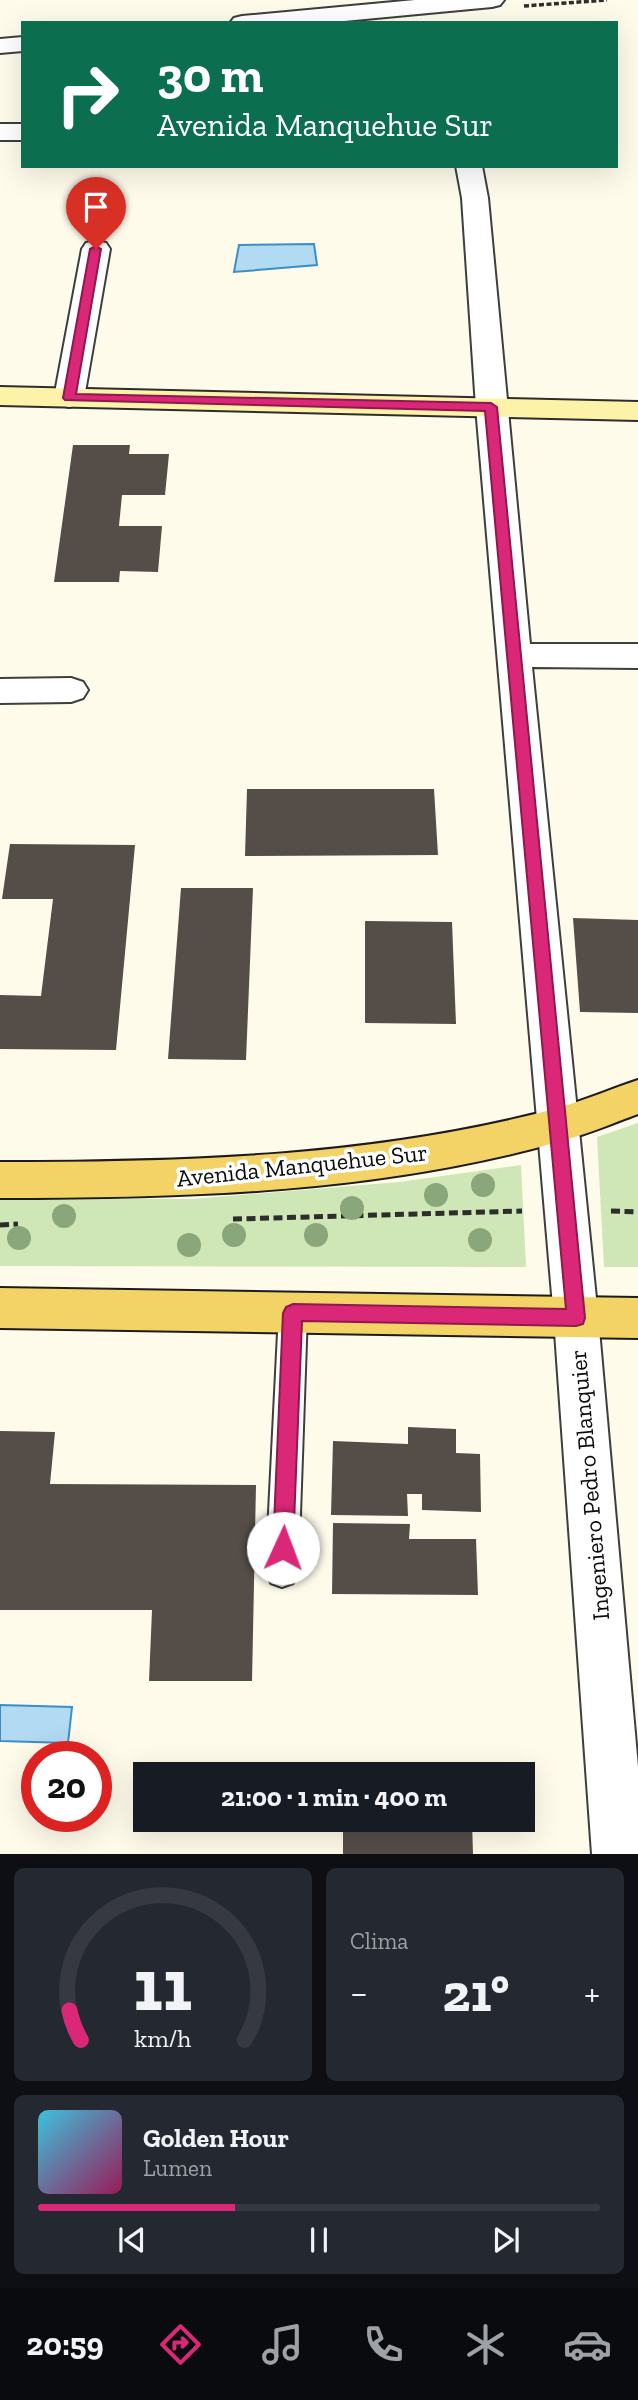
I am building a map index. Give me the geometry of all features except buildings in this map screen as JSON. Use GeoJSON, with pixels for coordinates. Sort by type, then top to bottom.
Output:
{"type":"FeatureCollection","features":[{"type":"Feature","properties":{"kind":"main road"},"geometry":{"type":"LineString","coordinates":[[0,396],[638,411]]}},
{"type":"Feature","properties":{"kind":"main road","name":"Avenida Manquehue Sur"},"geometry":{"type":"LineString","coordinates":[[0,1180],[170,1178],[298,1170],[433,1152],[558,1125],[638,1097]]}},
{"type":"Feature","properties":{"kind":"main road"},"geometry":{"type":"LineString","coordinates":[[0,1308],[638,1318]]}},
{"type":"Feature","properties":{"kind":"street"},"geometry":{"type":"LineString","coordinates":[[284,21],[412,15],[461,1],[492,0]]}},
{"type":"Feature","properties":{"kind":"street"},"geometry":{"type":"LineString","coordinates":[[0,46],[21,44]]}},
{"type":"Feature","properties":{"kind":"street"},"geometry":{"type":"LineString","coordinates":[[0,132],[21,132]]}},
{"type":"Feature","properties":{"kind":"street","name":"Ingeniero Pedro Blanquier"},"geometry":{"type":"LineString","coordinates":[[469,168],[475,198],[491,407],[625,1851]]}},
{"type":"Feature","properties":{"kind":"street"},"geometry":{"type":"LineString","coordinates":[[69,398],[96,249]]}},
{"type":"Feature","properties":{"kind":"street"},"geometry":{"type":"LineString","coordinates":[[514,655],[638,656]]}},
{"type":"Feature","properties":{"kind":"street"},"geometry":{"type":"LineString","coordinates":[[0,691],[71,690]]}},
{"type":"Feature","properties":{"kind":"lane"},"geometry":{"type":"LineString","coordinates":[[282,1573],[293,1313]]}},
{"type":"Feature","properties":{"kind":"path"},"geometry":{"type":"LineString","coordinates":[[221,1219],[566,1210]]}},
{"type":"Feature","properties":{"kind":"path"},"geometry":{"type":"LineString","coordinates":[[0,1225],[28,1224]]}},
{"type":"Feature","properties":{"kind":"green space"},"geometry":{"type":"Polygon","coordinates":[[[638,1123],[638,1267],[604,1267],[597,1137],[638,1123]]]}},
{"type":"Feature","properties":{"kind":"green space"},"geometry":{"type":"Polygon","coordinates":[[[521,1165],[526,1267],[0,1266],[0,1198],[192,1199],[399,1182],[521,1165]]]}},
{"type":"Feature","properties":{"kind":"water"},"geometry":{"type":"Polygon","coordinates":[[[314,244],[317,265],[234,272],[239,245],[314,244]]]}},
{"type":"Feature","properties":{"kind":"water"},"geometry":{"type":"Polygon","coordinates":[[[0,1705],[72,1707],[68,1741],[0,1741],[0,1705]]]}},
{"type":"Feature","properties":{"kind":"route"},"geometry":{"type":"LineString","coordinates":[[96,249],[69,398],[491,407],[576,1318],[293,1313],[283,1548]]}}]}
